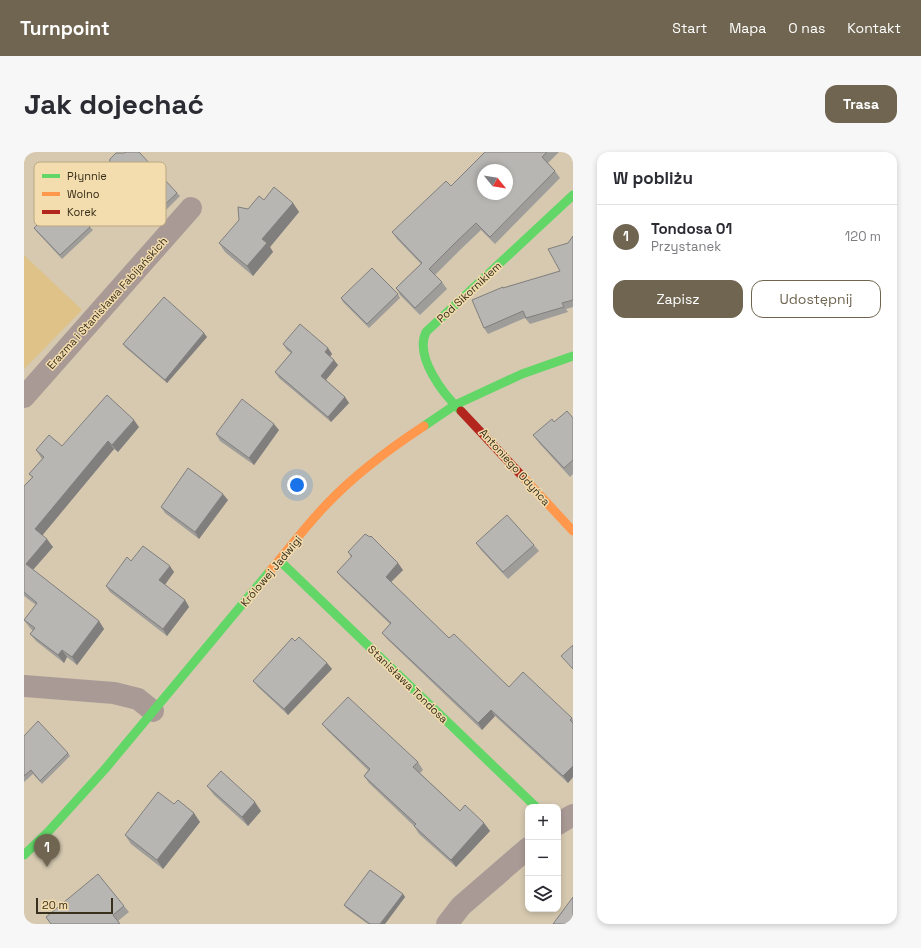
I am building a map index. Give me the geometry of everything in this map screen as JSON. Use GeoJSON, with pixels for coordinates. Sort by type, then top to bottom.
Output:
{"type":"FeatureCollection","features":[{"type":"Feature","properties":{"kind":"street","name":"Pod Sikornikiem"},"geometry":{"type":"LineString","coordinates":[[455,405],[440,388],[426,359],[423,340],[426,332],[573,195]]}},
{"type":"Feature","properties":{"kind":"street","name":"Erazma i Stanisława Fabijańskich"},"geometry":{"type":"LineString","coordinates":[[24,397],[191,208]]}},
{"type":"Feature","properties":{"kind":"street","name":"Królowej Jadwigi"},"geometry":{"type":"LineString","coordinates":[[24,855],[48,832],[104,769],[325,506],[362,471],[401,441],[455,405],[522,374],[573,356]]}},
{"type":"Feature","properties":{"kind":"street","name":"Antoniego Odyńca"},"geometry":{"type":"LineString","coordinates":[[455,405],[471,420],[573,531]]}},
{"type":"Feature","properties":{"kind":"street","name":"Stanisława Tondosa"},"geometry":{"type":"LineString","coordinates":[[280,561],[533,804]]}},
{"type":"Feature","properties":{"kind":"street"},"geometry":{"type":"LineString","coordinates":[[24,686],[114,693],[138,699],[153,711]]}},
{"type":"Feature","properties":{"kind":"street"},"geometry":{"type":"LineString","coordinates":[[561,822],[573,815]]}},
{"type":"Feature","properties":{"kind":"street"},"geometry":{"type":"LineString","coordinates":[[447,924],[461,906],[525,851]]}},
{"type":"Feature","properties":{"kind":"shaded area"},"geometry":{"type":"Polygon","coordinates":[[[24,255],[82,310],[24,369],[24,255]]]}},
{"type":"Feature","properties":{"kind":"building"},"geometry":{"type":"Polygon","coordinates":[[[139,152],[148,162],[110,162],[110,159],[116,153],[139,152]]]}},
{"type":"Feature","properties":{"kind":"building"},"geometry":{"type":"Polygon","coordinates":[[[485,152],[547,152],[542,157],[555,171],[490,237],[476,223],[455,243],[429,269],[442,282],[415,308],[396,288],[422,263],[392,232],[446,181],[451,186],[485,152]]]}},
{"type":"Feature","properties":{"kind":"building"},"geometry":{"type":"Polygon","coordinates":[[[166,181],[177,193],[166,203],[166,181]]]}},
{"type":"Feature","properties":{"kind":"building"},"geometry":{"type":"Polygon","coordinates":[[[274,187],[293,203],[262,239],[267,243],[247,266],[219,243],[239,220],[238,207],[248,209],[259,196],[264,200],[274,187]]]}},
{"type":"Feature","properties":{"kind":"building"},"geometry":{"type":"Polygon","coordinates":[[[36,226],[90,227],[60,255],[34,228],[36,226]]]}},
{"type":"Feature","properties":{"kind":"building"},"geometry":{"type":"Polygon","coordinates":[[[573,236],[573,300],[562,303],[564,307],[526,318],[523,311],[484,328],[472,300],[503,287],[560,271],[548,249],[568,243],[573,236]]]}},
{"type":"Feature","properties":{"kind":"building"},"geometry":{"type":"Polygon","coordinates":[[[372,268],[398,294],[367,324],[341,298],[372,268]]]}},
{"type":"Feature","properties":{"kind":"building"},"geometry":{"type":"Polygon","coordinates":[[[164,297],[204,333],[165,380],[123,344],[164,297]]]}},
{"type":"Feature","properties":{"kind":"building"},"geometry":{"type":"Polygon","coordinates":[[[300,324],[328,348],[325,352],[334,360],[321,376],[345,397],[328,417],[275,372],[292,352],[283,344],[300,324]]]}},
{"type":"Feature","properties":{"kind":"building"},"geometry":{"type":"Polygon","coordinates":[[[107,395],[134,420],[112,445],[108,441],[35,529],[47,539],[26,564],[99,621],[72,657],[62,650],[58,655],[30,634],[35,628],[24,620],[37,603],[24,592],[24,486],[33,477],[29,474],[44,457],[36,450],[49,435],[62,446],[107,395]]]}},
{"type":"Feature","properties":{"kind":"building"},"geometry":{"type":"Polygon","coordinates":[[[242,399],[274,424],[249,458],[216,434],[242,399]]]}},
{"type":"Feature","properties":{"kind":"building"},"geometry":{"type":"Polygon","coordinates":[[[567,411],[573,418],[573,460],[564,468],[533,435],[552,419],[554,422],[567,411]]]}},
{"type":"Feature","properties":{"kind":"building"},"geometry":{"type":"Polygon","coordinates":[[[188,468],[223,494],[195,532],[161,507],[188,468]]]}},
{"type":"Feature","properties":{"kind":"building"},"geometry":{"type":"Polygon","coordinates":[[[507,515],[534,545],[503,572],[476,543],[507,515]]]}},
{"type":"Feature","properties":{"kind":"building"},"geometry":{"type":"Polygon","coordinates":[[[365,534],[370,537],[371,536],[398,563],[386,577],[449,638],[454,634],[509,687],[523,672],[572,718],[570,720],[573,723],[573,766],[563,776],[491,710],[478,723],[382,633],[391,623],[337,572],[352,556],[348,552],[365,534]]]}},
{"type":"Feature","properties":{"kind":"building"},"geometry":{"type":"Polygon","coordinates":[[[143,546],[170,566],[159,580],[185,600],[163,629],[106,586],[127,557],[131,561],[143,546]]]}},
{"type":"Feature","properties":{"kind":"building"},"geometry":{"type":"Polygon","coordinates":[[[299,637],[327,663],[284,709],[253,681],[292,638],[295,641],[299,637]]]}},
{"type":"Feature","properties":{"kind":"building"},"geometry":{"type":"Polygon","coordinates":[[[573,645],[573,669],[561,656],[573,645]]]}},
{"type":"Feature","properties":{"kind":"building"},"geometry":{"type":"Polygon","coordinates":[[[348,697],[418,762],[413,767],[460,811],[465,805],[484,823],[451,860],[414,826],[416,824],[364,776],[370,769],[322,724],[348,697]]]}},
{"type":"Feature","properties":{"kind":"building"},"geometry":{"type":"Polygon","coordinates":[[[38,721],[68,753],[40,781],[31,770],[24,776],[24,736],[38,721]]]}},
{"type":"Feature","properties":{"kind":"building"},"geometry":{"type":"Polygon","coordinates":[[[221,771],[255,802],[242,817],[207,786],[221,771]]]}},
{"type":"Feature","properties":{"kind":"building"},"geometry":{"type":"Polygon","coordinates":[[[158,792],[174,804],[178,800],[194,813],[157,860],[125,835],[158,792]]]}},
{"type":"Feature","properties":{"kind":"building"},"geometry":{"type":"Polygon","coordinates":[[[370,870],[403,894],[380,924],[370,924],[344,905],[370,870]]]}},
{"type":"Feature","properties":{"kind":"building"},"geometry":{"type":"Polygon","coordinates":[[[98,874],[124,906],[113,915],[120,924],[51,924],[46,917],[98,874]]]}},
{"type":"Feature","properties":{"kind":"building"},"geometry":{"type":"Polygon","coordinates":[[[573,897],[573,924],[553,924],[573,897]]]}},
{"type":"Feature","properties":{"kind":"traffic: fast"},"geometry":{"type":"LineString","coordinates":[[461,411],[439,386],[427,364],[423,342],[426,332],[573,195]]}},
{"type":"Feature","properties":{"kind":"traffic: fast"},"geometry":{"type":"LineString","coordinates":[[424,426],[455,405],[522,374],[573,356]]}},
{"type":"Feature","properties":{"kind":"traffic: fast"},"geometry":{"type":"LineString","coordinates":[[280,561],[533,804]]}},
{"type":"Feature","properties":{"kind":"traffic: fast"},"geometry":{"type":"LineString","coordinates":[[24,855],[48,832],[105,769],[270,571]]}},
{"type":"Feature","properties":{"kind":"traffic: slow"},"geometry":{"type":"LineString","coordinates":[[270,571],[336,495],[372,463],[424,426]]}},
{"type":"Feature","properties":{"kind":"traffic: slow"},"geometry":{"type":"LineString","coordinates":[[523,477],[573,531]]}},
{"type":"Feature","properties":{"kind":"traffic: jam"},"geometry":{"type":"LineString","coordinates":[[461,411],[523,477]]}},
{"type":"Feature","properties":{"kind":"place","name":"Tondosa 01"},"geometry":{"type":"Point","coordinates":[47,867]}}]}
